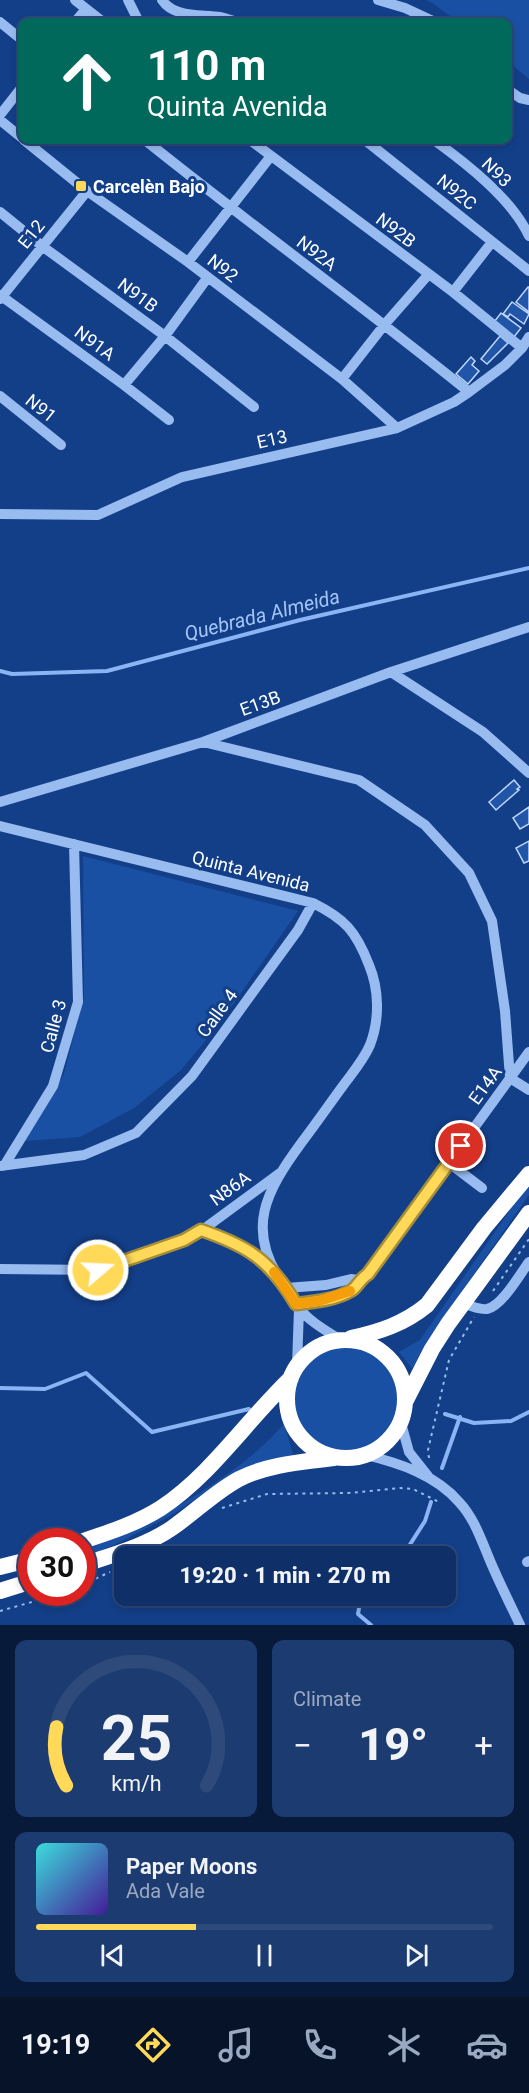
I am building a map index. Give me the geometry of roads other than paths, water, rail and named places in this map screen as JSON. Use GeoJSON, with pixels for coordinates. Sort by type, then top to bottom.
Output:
{"type":"FeatureCollection","features":[{"type":"Feature","properties":{"kind":"highway"},"geometry":{"type":"LineString","coordinates":[[96,1536],[139,1520],[178,1496],[212,1465],[308,1353],[318,1346],[385,1330],[415,1315],[426,1305],[529,1173]]}},
{"type":"Feature","properties":{"kind":"highway"},"geometry":{"type":"LineString","coordinates":[[96,1560],[142,1544],[170,1529],[218,1492],[251,1474],[294,1463],[352,1458],[381,1448],[393,1437],[401,1423],[406,1400],[432,1349],[529,1213]]}},
{"type":"Feature","properties":{"kind":"highway"},"geometry":{"type":"LineString","coordinates":[[342,1339],[363,1342],[381,1351],[394,1364],[403,1382],[406,1400]]}},
{"type":"Feature","properties":{"kind":"highway"},"geometry":{"type":"LineString","coordinates":[[294,1372],[287,1395],[288,1413],[295,1429],[306,1443],[321,1453],[338,1458]]}},
{"type":"Feature","properties":{"kind":"highway"},"geometry":{"type":"LineString","coordinates":[[0,1567],[18,1562]]}},
{"type":"Feature","properties":{"kind":"highway"},"geometry":{"type":"LineString","coordinates":[[0,1591],[18,1585]]}},
{"type":"Feature","properties":{"kind":"street"},"geometry":{"type":"LineString","coordinates":[[75,0],[98,18]]}},
{"type":"Feature","properties":{"kind":"street"},"geometry":{"type":"LineString","coordinates":[[128,0],[137,18]]}},
{"type":"Feature","properties":{"kind":"street"},"geometry":{"type":"LineString","coordinates":[[162,0],[176,11],[224,18]]}},
{"type":"Feature","properties":{"kind":"street"},"geometry":{"type":"LineString","coordinates":[[378,0],[405,8],[426,18]]}},
{"type":"Feature","properties":{"kind":"street"},"geometry":{"type":"LineString","coordinates":[[78,18],[86,9]]}},
{"type":"Feature","properties":{"kind":"street"},"geometry":{"type":"LineString","coordinates":[[0,22],[18,37]]}},
{"type":"Feature","properties":{"kind":"street"},"geometry":{"type":"LineString","coordinates":[[0,115],[18,92]]}},
{"type":"Feature","properties":{"kind":"street"},"geometry":{"type":"LineString","coordinates":[[512,92],[520,98],[529,100]]}},
{"type":"Feature","properties":{"kind":"street","name":"N92"},"geometry":{"type":"LineString","coordinates":[[0,120],[18,135]]}},
{"type":"Feature","properties":{"kind":"street","name":"N92"},"geometry":{"type":"LineString","coordinates":[[29,144],[87,191],[188,262],[342,379],[397,428]]}},
{"type":"Feature","properties":{"kind":"street","name":"N92A"},"geometry":{"type":"LineString","coordinates":[[150,144],[230,208],[385,324],[469,392]]}},
{"type":"Feature","properties":{"kind":"street","name":"N92B"},"geometry":{"type":"LineString","coordinates":[[255,144],[453,292],[522,348]]}},
{"type":"Feature","properties":{"kind":"street","name":"N92C"},"geometry":{"type":"LineString","coordinates":[[370,144],[529,271]]}},
{"type":"Feature","properties":{"kind":"street","name":"N93"},"geometry":{"type":"LineString","coordinates":[[439,144],[487,183],[522,221],[529,236]]}},
{"type":"Feature","properties":{"kind":"street"},"geometry":{"type":"LineString","coordinates":[[188,262],[271,156]]}},
{"type":"Feature","properties":{"kind":"street","name":"E12"},"geometry":{"type":"LineString","coordinates":[[1,297],[87,191]]}},
{"type":"Feature","properties":{"kind":"street","name":"N91B"},"geometry":{"type":"LineString","coordinates":[[0,212],[42,246],[165,336],[254,407]]}},
{"type":"Feature","properties":{"kind":"street"},"geometry":{"type":"LineString","coordinates":[[453,292],[492,242]]}},
{"type":"Feature","properties":{"kind":"street"},"geometry":{"type":"LineString","coordinates":[[342,379],[385,324],[428,275]]}},
{"type":"Feature","properties":{"kind":"street"},"geometry":{"type":"LineString","coordinates":[[124,384],[165,336],[207,278]]}},
{"type":"Feature","properties":{"kind":"street","name":"N91A"},"geometry":{"type":"LineString","coordinates":[[1,297],[124,384],[169,420]]}},
{"type":"Feature","properties":{"kind":"street","name":"E13"},"geometry":{"type":"LineString","coordinates":[[0,514],[98,515],[182,477],[397,428],[454,402],[469,392],[505,365],[522,348],[529,337]]}},
{"type":"Feature","properties":{"kind":"street","name":"N91"},"geometry":{"type":"LineString","coordinates":[[0,396],[61,445]]}},
{"type":"Feature","properties":{"kind":"street","name":"E13B"},"geometry":{"type":"LineString","coordinates":[[0,802],[202,742],[391,672],[529,627]]}},
{"type":"Feature","properties":{"kind":"street"},"geometry":{"type":"LineString","coordinates":[[391,672],[483,732],[529,773]]}},
{"type":"Feature","properties":{"kind":"street"},"geometry":{"type":"LineString","coordinates":[[202,742],[359,780],[425,825],[468,873],[492,921],[505,1011],[510,1078],[529,1090]]}},
{"type":"Feature","properties":{"kind":"street","name":"Quinta Avenida"},"geometry":{"type":"LineString","coordinates":[[0,826],[313,903],[338,916],[348,925],[364,952],[376,981],[376,1024],[367,1052],[279,1173],[268,1199],[262,1222],[265,1247],[272,1269],[298,1306],[315,1323],[342,1339]]}},
{"type":"Feature","properties":{"kind":"street","name":"Calle 3"},"geometry":{"type":"LineString","coordinates":[[2,1166],[53,1086],[78,1002],[74,844]]}},
{"type":"Feature","properties":{"kind":"street","name":"Calle 4"},"geometry":{"type":"LineString","coordinates":[[2,1166],[84,1155],[136,1133],[192,1076],[298,930],[313,903]]}},
{"type":"Feature","properties":{"kind":"street","name":"E14A"},"geometry":{"type":"LineString","coordinates":[[298,1306],[342,1295],[356,1287],[358,1280],[368,1274],[529,1052]]}},
{"type":"Feature","properties":{"kind":"street"},"geometry":{"type":"LineString","coordinates":[[449,1163],[482,1188]]}},
{"type":"Feature","properties":{"kind":"street","name":"N86A"},"geometry":{"type":"LineString","coordinates":[[0,1269],[98,1270],[184,1240],[279,1173]]}},
{"type":"Feature","properties":{"kind":"street","name":"N86A"},"geometry":{"type":"LineString","coordinates":[[201,1230],[242,1246],[272,1269]]}},
{"type":"Feature","properties":{"kind":"street"},"geometry":{"type":"LineString","coordinates":[[463,1303],[480,1309],[492,1307],[506,1294],[529,1262]]}},
{"type":"Feature","properties":{"kind":"street"},"geometry":{"type":"LineString","coordinates":[[286,1288],[358,1280]]}},
{"type":"Feature","properties":{"kind":"street"},"geometry":{"type":"LineString","coordinates":[[294,1372],[298,1306]]}},
{"type":"Feature","properties":{"kind":"street"},"geometry":{"type":"LineString","coordinates":[[401,1423],[409,1452],[430,1479]]}},
{"type":"Feature","properties":{"kind":"street"},"geometry":{"type":"LineString","coordinates":[[366,1455],[396,1463],[449,1491],[468,1513],[520,1625]]}},
{"type":"Feature","properties":{"kind":"waterway","name":"Quebrada Almeida"},"geometry":{"type":"LineString","coordinates":[[0,671],[12,674],[107,671],[300,620],[529,568]]}},
{"type":"Feature","properties":{"kind":"waterway"},"geometry":{"type":"LineString","coordinates":[[0,1388],[45,1389],[86,1373],[152,1432],[249,1409]]}},
{"type":"Feature","properties":{"kind":"waterway"},"geometry":{"type":"LineString","coordinates":[[445,1414],[474,1423],[511,1421],[529,1412]]}},
{"type":"Feature","properties":{"kind":"waterway"},"geometry":{"type":"LineString","coordinates":[[442,1468],[460,1417]]}},
{"type":"Feature","properties":{"kind":"waterway"},"geometry":{"type":"LineString","coordinates":[[409,1546],[425,1521],[431,1502]]}},
{"type":"Feature","properties":{"kind":"waterway"},"geometry":{"type":"LineString","coordinates":[[359,1606],[358,1614],[371,1625]]}},
{"type":"Feature","properties":{"kind":"place","name":"Carcelèn Bajo"},"geometry":{"type":"Point","coordinates":[81,186]}}]}
